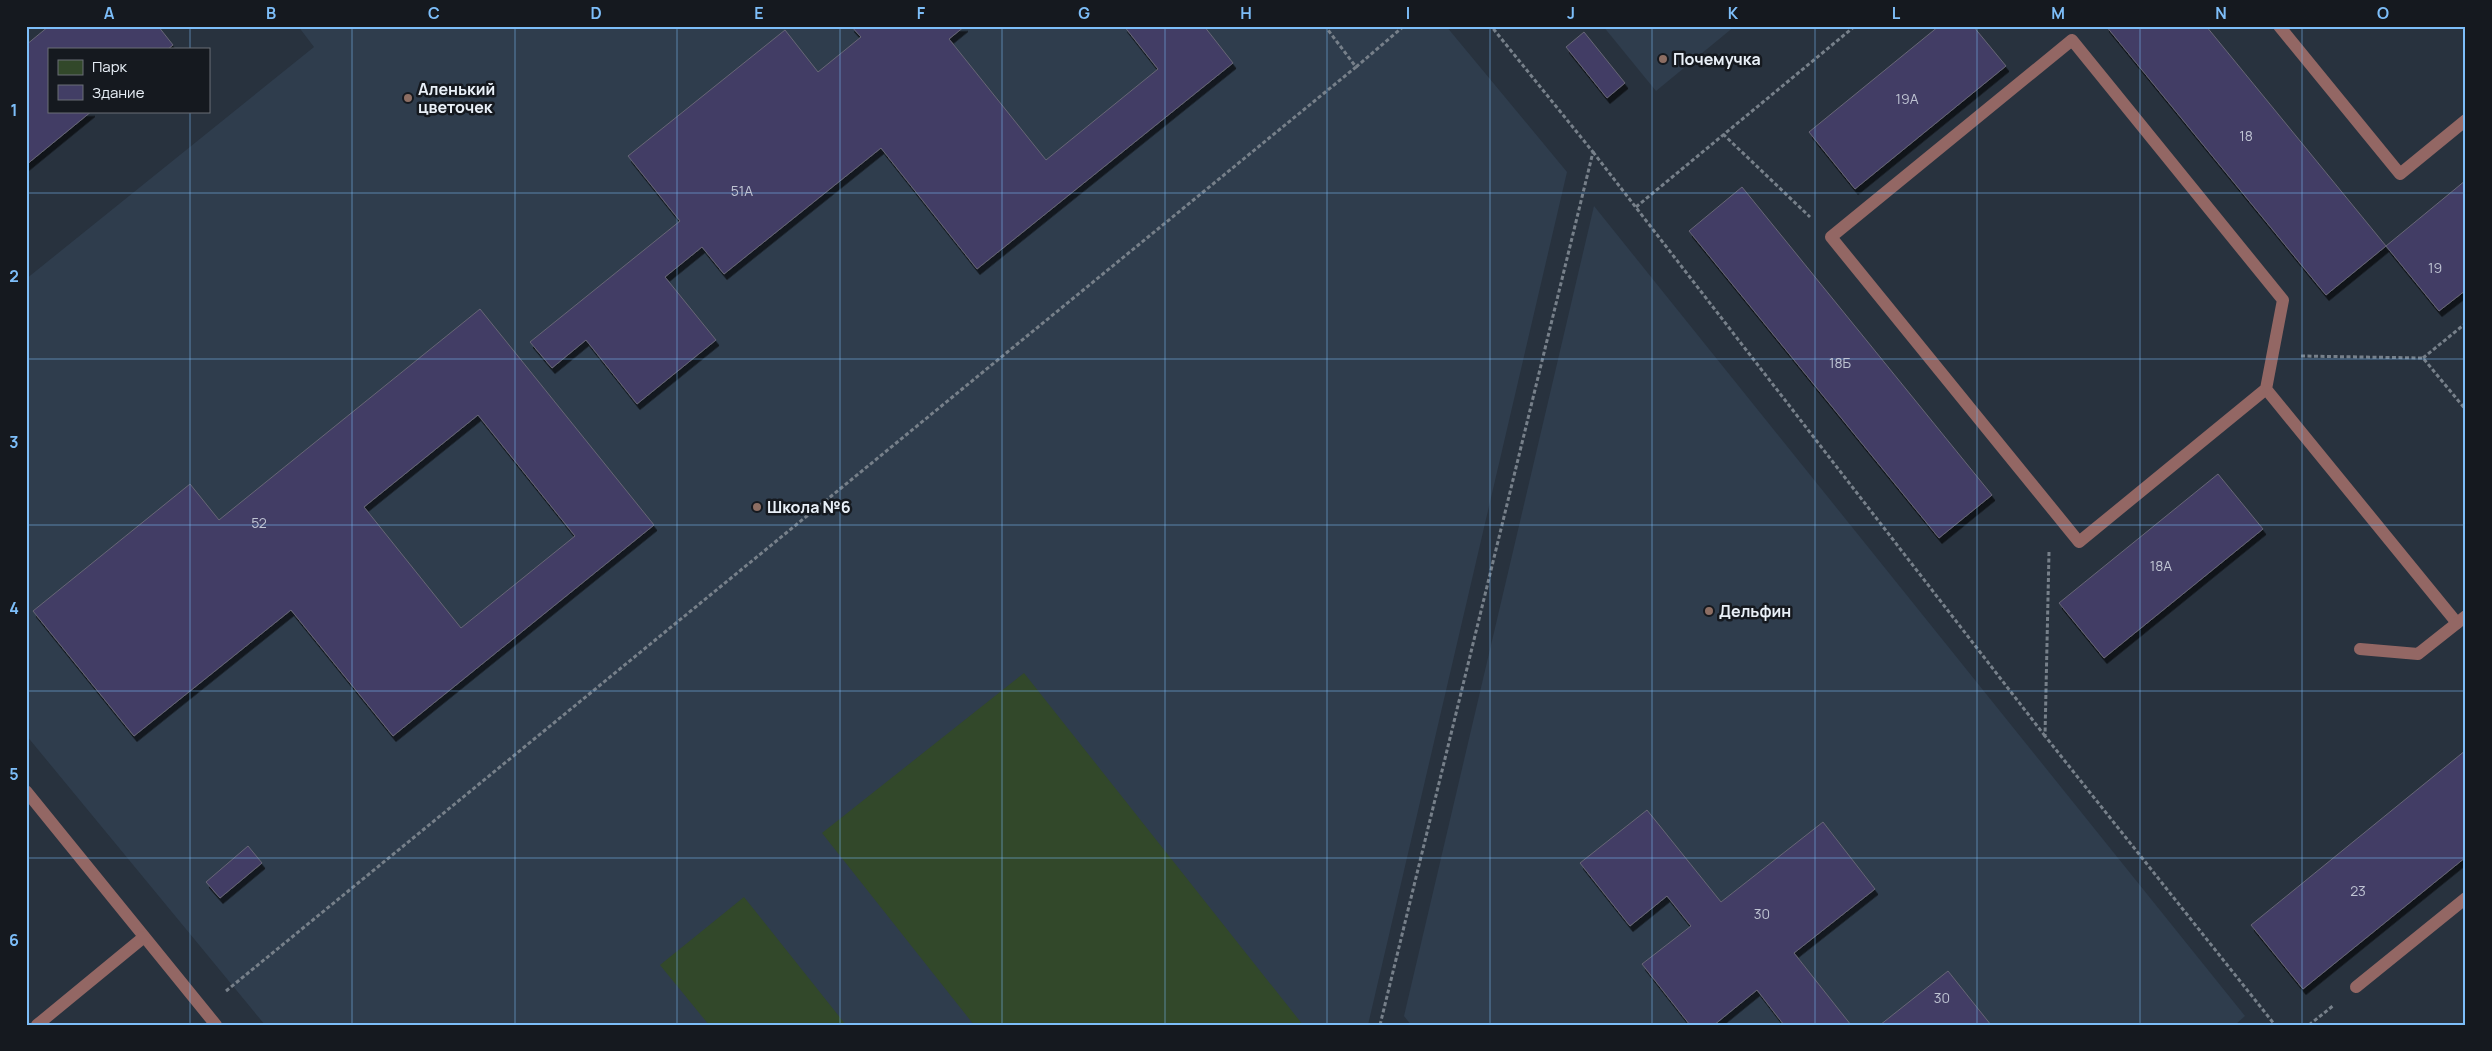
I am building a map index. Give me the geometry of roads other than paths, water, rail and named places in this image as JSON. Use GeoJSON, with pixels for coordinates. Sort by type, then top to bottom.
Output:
{"type":"FeatureCollection","features":[{"type":"Feature","properties":{"kind":"lane"},"geometry":{"type":"LineString","coordinates":[[2278,26],[2400,174],[2466,120]]}},
{"type":"Feature","properties":{"kind":"lane"},"geometry":{"type":"LineString","coordinates":[[2072,40],[2283,300],[2266,389],[2079,542],[1831,237],[2072,40]]}},
{"type":"Feature","properties":{"kind":"lane"},"geometry":{"type":"LineString","coordinates":[[2266,389],[2461,620],[2418,654],[2360,649]]}},
{"type":"Feature","properties":{"kind":"lane"},"geometry":{"type":"LineString","coordinates":[[26,791],[216,1025]]}},
{"type":"Feature","properties":{"kind":"lane"},"geometry":{"type":"LineString","coordinates":[[2356,987],[2466,898]]}},
{"type":"Feature","properties":{"kind":"lane"},"geometry":{"type":"LineString","coordinates":[[37,1025],[144,937]]}},
{"type":"Feature","properties":{"kind":"place","name":"Почемучка"},"geometry":{"type":"Point","coordinates":[1663,59]}},
{"type":"Feature","properties":{"kind":"place","name":"Аленький цветочек"},"geometry":{"type":"Point","coordinates":[408,98]}},
{"type":"Feature","properties":{"kind":"place","name":"Школа №6"},"geometry":{"type":"Point","coordinates":[757,507]}},
{"type":"Feature","properties":{"kind":"place","name":"Дельфин"},"geometry":{"type":"Point","coordinates":[1709,611]}}]}
